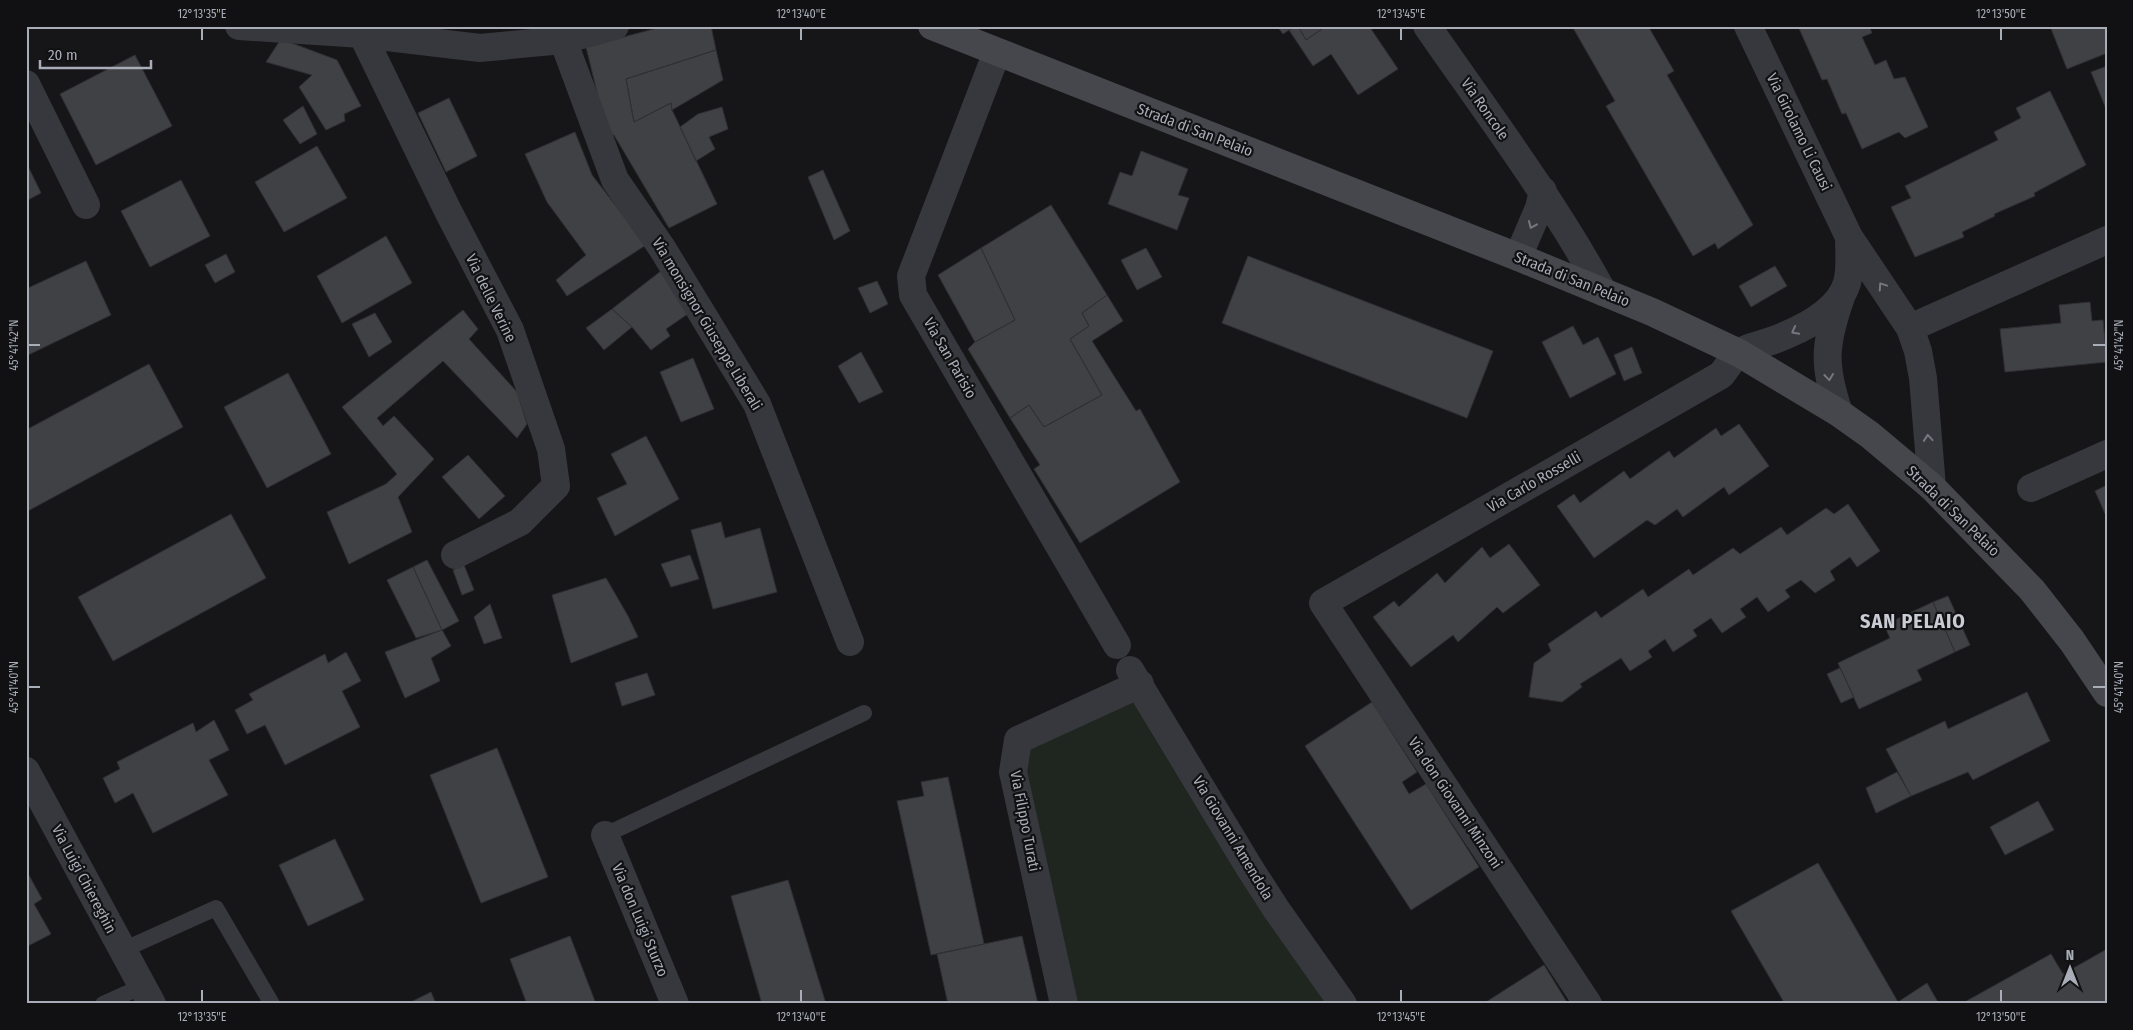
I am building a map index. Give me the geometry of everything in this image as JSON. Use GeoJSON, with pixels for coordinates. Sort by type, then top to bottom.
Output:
{"type":"FeatureCollection","features":[{"type":"Feature","properties":{"kind":"main road","name":"Strada di San Pelaio"},"geometry":{"type":"LineString","coordinates":[[932,26],[1518,257],[1652,312],[1739,354],[1838,413],[1870,435],[1932,487],[2032,590],[2072,641],[2107,692]]}},
{"type":"Feature","properties":{"kind":"street"},"geometry":{"type":"LineString","coordinates":[[239,26],[362,34],[480,48],[564,40],[615,26]]}},
{"type":"Feature","properties":{"kind":"street","name":"Via Roncole"},"geometry":{"type":"LineString","coordinates":[[1427,26],[1543,192],[1580,249],[1603,292]]}},
{"type":"Feature","properties":{"kind":"street","name":"Via Girolamo Li Causi"},"geometry":{"type":"LineString","coordinates":[[1748,26],[1849,237],[1910,328],[1918,351],[1923,378],[1932,487]]}},
{"type":"Feature","properties":{"kind":"street","name":"Via delle Verine"},"geometry":{"type":"LineString","coordinates":[[362,34],[448,211],[510,330],[551,449],[556,486],[520,522],[455,555]]}},
{"type":"Feature","properties":{"kind":"street","name":"Via monsignor Giuseppe Liberali"},"geometry":{"type":"LineString","coordinates":[[564,40],[615,180],[662,248],[757,404],[850,642]]}},
{"type":"Feature","properties":{"kind":"street","name":"Via San Parisio"},"geometry":{"type":"LineString","coordinates":[[996,52],[919,251],[911,276],[913,295],[1117,645]]}},
{"type":"Feature","properties":{"kind":"street"},"geometry":{"type":"LineString","coordinates":[[26,84],[86,205]]}},
{"type":"Feature","properties":{"kind":"street"},"geometry":{"type":"LineString","coordinates":[[1518,257],[1539,208],[1543,192]]}},
{"type":"Feature","properties":{"kind":"street","name":"Via Girolamo Li Causi"},"geometry":{"type":"LineString","coordinates":[[1739,354],[1792,334],[1825,312],[1841,296],[1847,283],[1850,260],[1849,237]]}},
{"type":"Feature","properties":{"kind":"street"},"geometry":{"type":"LineString","coordinates":[[1910,328],[2107,240]]}},
{"type":"Feature","properties":{"kind":"street"},"geometry":{"type":"LineString","coordinates":[[1838,413],[1828,381],[1827,346],[1833,319],[1841,296]]}},
{"type":"Feature","properties":{"kind":"street","name":"Via Carlo Rosselli"},"geometry":{"type":"LineString","coordinates":[[1322,603],[1721,375],[1739,354]]}},
{"type":"Feature","properties":{"kind":"street"},"geometry":{"type":"LineString","coordinates":[[2031,488],[2107,454]]}},
{"type":"Feature","properties":{"kind":"street","name":"Via don Giovanni Minzoni"},"geometry":{"type":"LineString","coordinates":[[1322,603],[1588,1004]]}},
{"type":"Feature","properties":{"kind":"street","name":"Via Filippo Turati"},"geometry":{"type":"LineString","coordinates":[[1064,1004],[1013,772],[1018,740],[1134,677]]}},
{"type":"Feature","properties":{"kind":"street","name":"Via Giovanni Amendola"},"geometry":{"type":"LineString","coordinates":[[1134,677],[1249,867],[1343,1004]]}},
{"type":"Feature","properties":{"kind":"street","name":"Via Luigi Chiereghin"},"geometry":{"type":"LineString","coordinates":[[26,771],[147,995]]}},
{"type":"Feature","properties":{"kind":"street","name":"Via don Luigi Sturzo"},"geometry":{"type":"LineString","coordinates":[[605,835],[675,1004]]}},
{"type":"Feature","properties":{"kind":"lane"},"geometry":{"type":"LineString","coordinates":[[605,835],[864,713]]}},
{"type":"Feature","properties":{"kind":"lane"},"geometry":{"type":"LineString","coordinates":[[123,950],[216,908],[272,1004]]}},
{"type":"Feature","properties":{"kind":"lane","name":"Via Luigi Chiereghin"},"geometry":{"type":"LineString","coordinates":[[103,1004],[147,995]]}},
{"type":"Feature","properties":{"kind":"shaded area"},"geometry":{"type":"Polygon","coordinates":[[[1140,684],[1344,1004],[1064,1004],[1018,740],[1140,684]]]}},
{"type":"Feature","properties":{"kind":"building"},"geometry":{"type":"Polygon","coordinates":[[[665,26],[711,26],[716,50],[626,79],[634,122],[671,103],[672,110],[717,204],[669,228],[614,135],[608,137],[586,47],[665,26]]]}},
{"type":"Feature","properties":{"kind":"building"},"geometry":{"type":"Polygon","coordinates":[[[1277,26],[1295,26],[1283,34],[1277,26]]]}},
{"type":"Feature","properties":{"kind":"building"},"geometry":{"type":"Polygon","coordinates":[[[1298,26],[1306,40],[1326,26],[1369,26],[1398,69],[1358,95],[1331,54],[1313,66],[1289,30],[1298,26]]]}},
{"type":"Feature","properties":{"kind":"building"},"geometry":{"type":"Polygon","coordinates":[[[1298,26],[1326,26],[1306,40],[1298,26]]]}},
{"type":"Feature","properties":{"kind":"building"},"geometry":{"type":"Polygon","coordinates":[[[1572,26],[1648,26],[1674,71],[1667,75],[1753,225],[1718,249],[1715,243],[1693,256],[1606,106],[1615,101],[1572,26]]]}},
{"type":"Feature","properties":{"kind":"building"},"geometry":{"type":"Polygon","coordinates":[[[1798,26],[1869,26],[1872,33],[1862,37],[1875,65],[1886,60],[1894,79],[1905,77],[1928,127],[1905,138],[1899,132],[1862,149],[1846,113],[1842,114],[1827,79],[1822,80],[1798,26]]]}},
{"type":"Feature","properties":{"kind":"building"},"geometry":{"type":"Polygon","coordinates":[[[2050,26],[2107,26],[2107,53],[2067,69],[2050,26]]]}},
{"type":"Feature","properties":{"kind":"building"},"geometry":{"type":"Polygon","coordinates":[[[281,39],[337,60],[361,106],[344,114],[345,121],[326,130],[299,87],[312,75],[266,62],[281,39]]]}},
{"type":"Feature","properties":{"kind":"building"},"geometry":{"type":"Polygon","coordinates":[[[716,50],[723,80],[672,110],[671,103],[634,122],[626,79],[716,50]]]}},
{"type":"Feature","properties":{"kind":"building"},"geometry":{"type":"Polygon","coordinates":[[[135,55],[172,126],[96,165],[60,94],[135,55]]]}},
{"type":"Feature","properties":{"kind":"building"},"geometry":{"type":"Polygon","coordinates":[[[2107,66],[2107,111],[2091,72],[2107,66]]]}},
{"type":"Feature","properties":{"kind":"building"},"geometry":{"type":"Polygon","coordinates":[[[2050,91],[2086,165],[2034,193],[2035,196],[1994,214],[1995,216],[1962,232],[1964,237],[1915,257],[1891,207],[1911,198],[1905,186],[1998,140],[1994,132],[2021,118],[2016,108],[2050,91]]]}},
{"type":"Feature","properties":{"kind":"building"},"geometry":{"type":"Polygon","coordinates":[[[449,98],[477,156],[446,172],[418,113],[449,98]]]}},
{"type":"Feature","properties":{"kind":"building"},"geometry":{"type":"Polygon","coordinates":[[[303,106],[317,134],[300,144],[283,120],[303,106]]]}},
{"type":"Feature","properties":{"kind":"building"},"geometry":{"type":"Polygon","coordinates":[[[722,107],[728,129],[709,137],[715,149],[696,161],[680,127],[698,114],[722,107]]]}},
{"type":"Feature","properties":{"kind":"building"},"geometry":{"type":"Polygon","coordinates":[[[575,132],[592,175],[646,245],[567,296],[556,280],[586,255],[547,202],[525,154],[575,132]]]}},
{"type":"Feature","properties":{"kind":"building"},"geometry":{"type":"Polygon","coordinates":[[[317,146],[347,198],[284,232],[255,182],[317,146]]]}},
{"type":"Feature","properties":{"kind":"building"},"geometry":{"type":"Polygon","coordinates":[[[1141,151],[1188,169],[1178,195],[1189,198],[1177,230],[1108,204],[1120,172],[1132,176],[1141,151]]]}},
{"type":"Feature","properties":{"kind":"building"},"geometry":{"type":"Polygon","coordinates":[[[26,162],[41,193],[26,201],[26,162]]]}},
{"type":"Feature","properties":{"kind":"building"},"geometry":{"type":"Polygon","coordinates":[[[823,170],[850,231],[834,240],[808,177],[823,170]]]}},
{"type":"Feature","properties":{"kind":"building"},"geometry":{"type":"Polygon","coordinates":[[[181,180],[210,236],[150,267],[121,211],[181,180]]]}},
{"type":"Feature","properties":{"kind":"building"},"geometry":{"type":"Polygon","coordinates":[[[1051,205],[1107,295],[1082,313],[1089,326],[1070,339],[1102,395],[1044,427],[1029,405],[1010,418],[968,349],[975,342],[1015,320],[981,248],[1051,205]]]}},
{"type":"Feature","properties":{"kind":"building"},"geometry":{"type":"Polygon","coordinates":[[[386,236],[412,283],[342,323],[317,276],[386,236]]]}},
{"type":"Feature","properties":{"kind":"building"},"geometry":{"type":"Polygon","coordinates":[[[981,248],[1015,320],[975,342],[938,275],[981,248]]]}},
{"type":"Feature","properties":{"kind":"building"},"geometry":{"type":"Polygon","coordinates":[[[1146,248],[1162,277],[1137,290],[1121,260],[1146,248]]]}},
{"type":"Feature","properties":{"kind":"building"},"geometry":{"type":"Polygon","coordinates":[[[226,254],[235,272],[215,283],[205,265],[226,254]]]}},
{"type":"Feature","properties":{"kind":"building"},"geometry":{"type":"Polygon","coordinates":[[[1248,256],[1493,351],[1467,418],[1222,323],[1248,256]]]}},
{"type":"Feature","properties":{"kind":"building"},"geometry":{"type":"Polygon","coordinates":[[[86,261],[111,315],[26,356],[26,289],[86,261]]]}},
{"type":"Feature","properties":{"kind":"building"},"geometry":{"type":"Polygon","coordinates":[[[1775,266],[1787,286],[1751,307],[1739,286],[1775,266]]]}},
{"type":"Feature","properties":{"kind":"building"},"geometry":{"type":"Polygon","coordinates":[[[661,271],[689,313],[666,329],[670,336],[651,350],[632,327],[612,309],[661,271]]]}},
{"type":"Feature","properties":{"kind":"building"},"geometry":{"type":"Polygon","coordinates":[[[877,281],[888,304],[870,313],[858,288],[877,281]]]}},
{"type":"Feature","properties":{"kind":"building"},"geometry":{"type":"Polygon","coordinates":[[[1107,295],[1123,321],[1092,341],[1136,411],[1140,409],[1180,482],[1080,543],[1034,469],[1040,465],[1010,418],[1029,405],[1044,427],[1102,395],[1070,339],[1089,326],[1082,313],[1107,295]]]}},
{"type":"Feature","properties":{"kind":"building"},"geometry":{"type":"Polygon","coordinates":[[[2090,302],[2092,321],[2103,320],[2107,362],[2005,372],[2000,329],[2061,323],[2059,305],[2090,302]]]}},
{"type":"Feature","properties":{"kind":"building"},"geometry":{"type":"Polygon","coordinates":[[[612,309],[632,327],[604,350],[586,328],[612,309]]]}},
{"type":"Feature","properties":{"kind":"building"},"geometry":{"type":"Polygon","coordinates":[[[463,310],[478,329],[469,339],[517,392],[527,424],[517,438],[443,361],[377,418],[383,426],[394,416],[434,459],[398,497],[412,532],[349,564],[327,512],[386,484],[397,474],[342,407],[463,310]]]}},
{"type":"Feature","properties":{"kind":"building"},"geometry":{"type":"Polygon","coordinates":[[[375,313],[392,342],[369,357],[352,324],[375,313]]]}},
{"type":"Feature","properties":{"kind":"building"},"geometry":{"type":"Polygon","coordinates":[[[1573,326],[1583,345],[1598,337],[1616,374],[1570,398],[1542,342],[1573,326]]]}},
{"type":"Feature","properties":{"kind":"building"},"geometry":{"type":"Polygon","coordinates":[[[1632,347],[1642,373],[1624,381],[1614,355],[1632,347]]]}},
{"type":"Feature","properties":{"kind":"building"},"geometry":{"type":"Polygon","coordinates":[[[861,352],[883,392],[859,403],[838,366],[861,352]]]}},
{"type":"Feature","properties":{"kind":"building"},"geometry":{"type":"Polygon","coordinates":[[[693,358],[714,409],[681,422],[660,372],[693,358]]]}},
{"type":"Feature","properties":{"kind":"building"},"geometry":{"type":"Polygon","coordinates":[[[149,364],[183,427],[26,512],[26,430],[149,364]]]}},
{"type":"Feature","properties":{"kind":"building"},"geometry":{"type":"Polygon","coordinates":[[[288,373],[331,454],[267,488],[224,407],[288,373]]]}},
{"type":"Feature","properties":{"kind":"building"},"geometry":{"type":"Polygon","coordinates":[[[1739,424],[1769,466],[1729,495],[1724,487],[1683,517],[1677,509],[1655,525],[1647,520],[1594,558],[1557,506],[1574,494],[1580,503],[1624,471],[1630,479],[1669,451],[1674,458],[1716,428],[1721,436],[1739,424]]]}},
{"type":"Feature","properties":{"kind":"building"},"geometry":{"type":"Polygon","coordinates":[[[646,436],[679,499],[615,536],[597,498],[627,484],[611,454],[646,436]]]}},
{"type":"Feature","properties":{"kind":"building"},"geometry":{"type":"Polygon","coordinates":[[[468,455],[505,496],[479,519],[442,477],[468,455]]]}},
{"type":"Feature","properties":{"kind":"building"},"geometry":{"type":"Polygon","coordinates":[[[2107,485],[2107,518],[2095,491],[2107,485]]]}},
{"type":"Feature","properties":{"kind":"building"},"geometry":{"type":"Polygon","coordinates":[[[1848,504],[1880,551],[1857,567],[1850,557],[1830,571],[1835,580],[1815,593],[1801,580],[1785,590],[1790,597],[1768,612],[1757,597],[1740,609],[1746,617],[1722,633],[1711,618],[1693,630],[1697,636],[1673,652],[1665,639],[1648,651],[1652,657],[1630,671],[1621,658],[1580,684],[1582,687],[1562,702],[1529,697],[1534,663],[1551,651],[1548,644],[1596,611],[1601,618],[1643,589],[1648,597],[1689,569],[1693,575],[1733,548],[1740,554],[1781,527],[1787,535],[1826,508],[1834,514],[1848,504]]]}},
{"type":"Feature","properties":{"kind":"building"},"geometry":{"type":"Polygon","coordinates":[[[231,514],[266,578],[113,661],[78,597],[231,514]]]}},
{"type":"Feature","properties":{"kind":"building"},"geometry":{"type":"Polygon","coordinates":[[[721,522],[725,538],[760,528],[777,592],[713,609],[691,530],[721,522]]]}},
{"type":"Feature","properties":{"kind":"building"},"geometry":{"type":"Polygon","coordinates":[[[1509,544],[1540,585],[1503,613],[1497,607],[1458,642],[1453,635],[1411,667],[1373,617],[1394,601],[1399,607],[1437,573],[1445,583],[1482,547],[1490,558],[1509,544]]]}},
{"type":"Feature","properties":{"kind":"building"},"geometry":{"type":"Polygon","coordinates":[[[690,555],[699,579],[671,587],[661,564],[690,555]]]}},
{"type":"Feature","properties":{"kind":"building"},"geometry":{"type":"Polygon","coordinates":[[[427,560],[459,621],[442,630],[413,567],[427,560]]]}},
{"type":"Feature","properties":{"kind":"building"},"geometry":{"type":"Polygon","coordinates":[[[464,565],[474,590],[462,595],[453,570],[464,565]]]}},
{"type":"Feature","properties":{"kind":"building"},"geometry":{"type":"Polygon","coordinates":[[[413,567],[442,630],[416,638],[387,580],[413,567]]]}},
{"type":"Feature","properties":{"kind":"building"},"geometry":{"type":"Polygon","coordinates":[[[606,578],[638,637],[571,663],[552,595],[606,578]]]}},
{"type":"Feature","properties":{"kind":"building"},"geometry":{"type":"Polygon","coordinates":[[[1948,596],[1970,645],[1955,652],[1933,602],[1948,596]]]}},
{"type":"Feature","properties":{"kind":"building"},"geometry":{"type":"Polygon","coordinates":[[[1933,602],[1955,652],[1917,670],[1922,680],[1859,709],[1838,663],[1890,638],[1884,625],[1933,602]]]}},
{"type":"Feature","properties":{"kind":"building"},"geometry":{"type":"Polygon","coordinates":[[[490,604],[502,638],[484,644],[474,617],[490,604]]]}},
{"type":"Feature","properties":{"kind":"building"},"geometry":{"type":"Polygon","coordinates":[[[442,630],[451,646],[431,658],[440,681],[405,698],[385,652],[442,630]]]}},
{"type":"Feature","properties":{"kind":"building"},"geometry":{"type":"Polygon","coordinates":[[[346,652],[361,681],[342,691],[360,727],[285,765],[265,725],[247,734],[235,710],[253,700],[249,694],[325,654],[328,663],[346,652]]]}},
{"type":"Feature","properties":{"kind":"building"},"geometry":{"type":"Polygon","coordinates":[[[1840,668],[1854,697],[1841,703],[1827,674],[1840,668]]]}},
{"type":"Feature","properties":{"kind":"building"},"geometry":{"type":"Polygon","coordinates":[[[647,673],[655,695],[622,706],[615,683],[647,673]]]}},
{"type":"Feature","properties":{"kind":"building"},"geometry":{"type":"Polygon","coordinates":[[[2027,692],[2050,741],[1973,780],[1968,772],[1911,796],[1886,749],[1945,721],[1948,729],[2027,692]]]}},
{"type":"Feature","properties":{"kind":"building"},"geometry":{"type":"Polygon","coordinates":[[[1372,702],[1417,772],[1402,782],[1409,794],[1426,784],[1479,867],[1411,910],[1305,746],[1372,702]]]}},
{"type":"Feature","properties":{"kind":"building"},"geometry":{"type":"Polygon","coordinates":[[[214,720],[229,750],[209,760],[228,795],[153,833],[133,793],[115,803],[103,778],[120,769],[117,762],[193,723],[196,732],[214,720]]]}},
{"type":"Feature","properties":{"kind":"building"},"geometry":{"type":"Polygon","coordinates":[[[497,748],[548,877],[481,903],[430,775],[497,748]]]}},
{"type":"Feature","properties":{"kind":"building"},"geometry":{"type":"Polygon","coordinates":[[[1897,772],[1911,796],[1876,813],[1866,788],[1897,772]]]}},
{"type":"Feature","properties":{"kind":"building"},"geometry":{"type":"Polygon","coordinates":[[[948,777],[984,944],[931,955],[897,801],[924,796],[921,782],[948,777]]]}},
{"type":"Feature","properties":{"kind":"building"},"geometry":{"type":"Polygon","coordinates":[[[2038,801],[2054,830],[2005,855],[1990,827],[2038,801]]]}},
{"type":"Feature","properties":{"kind":"building"},"geometry":{"type":"Polygon","coordinates":[[[335,839],[364,900],[308,926],[279,865],[335,839]]]}},
{"type":"Feature","properties":{"kind":"building"},"geometry":{"type":"Polygon","coordinates":[[[1818,863],[1898,1002],[1927,983],[1939,1004],[1785,1004],[1731,911],[1818,863]]]}},
{"type":"Feature","properties":{"kind":"building"},"geometry":{"type":"Polygon","coordinates":[[[26,870],[42,899],[34,904],[51,934],[26,947],[26,870]]]}},
{"type":"Feature","properties":{"kind":"building"},"geometry":{"type":"Polygon","coordinates":[[[788,880],[826,1004],[762,1004],[731,896],[788,880]]]}},
{"type":"Feature","properties":{"kind":"building"},"geometry":{"type":"Polygon","coordinates":[[[570,936],[596,1004],[527,1004],[510,959],[570,936]]]}},
{"type":"Feature","properties":{"kind":"building"},"geometry":{"type":"Polygon","coordinates":[[[1022,936],[1038,1004],[948,1004],[937,954],[1022,936]]]}},
{"type":"Feature","properties":{"kind":"building"},"geometry":{"type":"Polygon","coordinates":[[[2107,949],[2107,1004],[1961,1004],[2051,954],[2063,974],[2107,949]]]}},
{"type":"Feature","properties":{"kind":"building"},"geometry":{"type":"Polygon","coordinates":[[[1544,965],[1568,1004],[1487,1004],[1486,1002],[1544,965]]]}},
{"type":"Feature","properties":{"kind":"building"},"geometry":{"type":"Polygon","coordinates":[[[431,992],[436,1004],[407,1004],[431,992]]]}},
{"type":"Feature","properties":{"kind":"district","name":"SAN PELAIO"},"geometry":{"type":"Point","coordinates":[1913,621]}}]}
